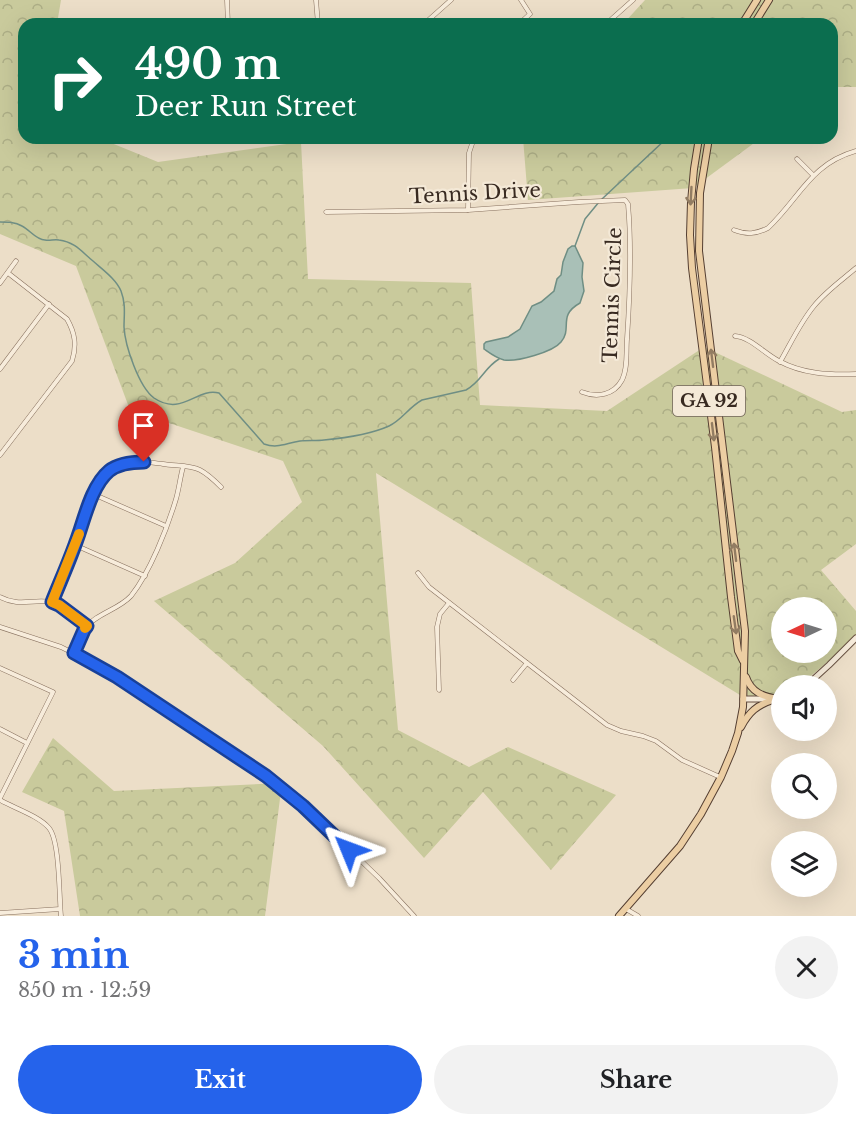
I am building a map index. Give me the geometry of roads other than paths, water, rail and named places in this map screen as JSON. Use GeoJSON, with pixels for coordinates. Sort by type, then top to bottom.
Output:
{"type":"FeatureCollection","features":[{"type":"Feature","properties":{"kind":"main road"},"geometry":{"type":"LineString","coordinates":[[746,18],[757,0]]}},
{"type":"Feature","properties":{"kind":"main road"},"geometry":{"type":"LineString","coordinates":[[758,18],[769,0]]}},
{"type":"Feature","properties":{"kind":"main road","name":"GA 92"},"geometry":{"type":"LineString","coordinates":[[698,144],[693,169],[691,202],[692,268],[738,651],[744,663]]}},
{"type":"Feature","properties":{"kind":"main road","name":"GA 92"},"geometry":{"type":"LineString","coordinates":[[619,916],[680,846],[701,814],[732,751],[738,733],[743,699],[745,631],[699,251],[700,193],[708,144]]}},
{"type":"Feature","properties":{"kind":"main road"},"geometry":{"type":"LineString","coordinates":[[819,675],[856,638]]}},
{"type":"Feature","properties":{"kind":"main road"},"geometry":{"type":"LineString","coordinates":[[744,663],[748,683],[752,689],[763,696],[771,697]]}},
{"type":"Feature","properties":{"kind":"main road"},"geometry":{"type":"LineString","coordinates":[[743,699],[771,699]]}},
{"type":"Feature","properties":{"kind":"main road"},"geometry":{"type":"LineString","coordinates":[[738,733],[752,710],[771,702]]}},
{"type":"Feature","properties":{"kind":"street"},"geometry":{"type":"LineString","coordinates":[[227,0],[228,18]]}},
{"type":"Feature","properties":{"kind":"street"},"geometry":{"type":"LineString","coordinates":[[316,0],[318,18]]}},
{"type":"Feature","properties":{"kind":"street"},"geometry":{"type":"LineString","coordinates":[[431,18],[451,0]]}},
{"type":"Feature","properties":{"kind":"street"},"geometry":{"type":"LineString","coordinates":[[521,0],[530,14],[526,18]]}},
{"type":"Feature","properties":{"kind":"street"},"geometry":{"type":"LineString","coordinates":[[612,18],[633,0]]}},
{"type":"Feature","properties":{"kind":"street"},"geometry":{"type":"LineString","coordinates":[[468,210],[469,153],[472,144]]}},
{"type":"Feature","properties":{"kind":"street"},"geometry":{"type":"LineString","coordinates":[[734,230],[751,234],[760,232],[774,223],[813,175],[830,162],[856,151]]}},
{"type":"Feature","properties":{"kind":"street"},"geometry":{"type":"LineString","coordinates":[[797,159],[813,175]]}},
{"type":"Feature","properties":{"kind":"street","name":"Tennis Drive"},"geometry":{"type":"LineString","coordinates":[[326,212],[468,210],[625,200]]}},
{"type":"Feature","properties":{"kind":"street","name":"Tennis Circle"},"geometry":{"type":"LineString","coordinates":[[582,392],[595,396],[608,393],[619,384],[625,372],[631,240],[628,204],[625,200]]}},
{"type":"Feature","properties":{"kind":"street"},"geometry":{"type":"LineString","coordinates":[[0,283],[16,261]]}},
{"type":"Feature","properties":{"kind":"street"},"geometry":{"type":"LineString","coordinates":[[780,362],[803,321],[815,305],[856,268]]}},
{"type":"Feature","properties":{"kind":"street"},"geometry":{"type":"LineString","coordinates":[[0,455],[72,361],[75,353],[73,329],[67,319],[8,273]]}},
{"type":"Feature","properties":{"kind":"street"},"geometry":{"type":"LineString","coordinates":[[0,369],[49,304]]}},
{"type":"Feature","properties":{"kind":"street"},"geometry":{"type":"LineString","coordinates":[[735,336],[747,339],[780,362],[798,369],[818,374],[856,374]]}},
{"type":"Feature","properties":{"kind":"street"},"geometry":{"type":"LineString","coordinates":[[52,602],[93,494],[109,471],[131,462],[198,469],[221,487]]}},
{"type":"Feature","properties":{"kind":"street"},"geometry":{"type":"LineString","coordinates":[[74,653],[87,626],[93,620],[121,605],[145,576],[176,498],[183,467]]}},
{"type":"Feature","properties":{"kind":"street"},"geometry":{"type":"LineString","coordinates":[[93,494],[166,526]]}},
{"type":"Feature","properties":{"kind":"street"},"geometry":{"type":"LineString","coordinates":[[75,545],[145,576]]}},
{"type":"Feature","properties":{"kind":"street"},"geometry":{"type":"LineString","coordinates":[[418,573],[429,587],[608,725],[656,741],[682,760],[721,777]]}},
{"type":"Feature","properties":{"kind":"street"},"geometry":{"type":"LineString","coordinates":[[0,597],[9,602],[18,603],[52,602],[87,626]]}},
{"type":"Feature","properties":{"kind":"street"},"geometry":{"type":"LineString","coordinates":[[440,690],[437,627],[440,614],[449,603]]}},
{"type":"Feature","properties":{"kind":"street"},"geometry":{"type":"LineString","coordinates":[[0,627],[74,653],[117,677],[260,772],[285,790],[380,878],[414,916]]}},
{"type":"Feature","properties":{"kind":"street"},"geometry":{"type":"LineString","coordinates":[[513,680],[527,663]]}},
{"type":"Feature","properties":{"kind":"street"},"geometry":{"type":"LineString","coordinates":[[0,668],[53,692],[0,799],[40,820],[50,829],[56,843],[61,916]]}},
{"type":"Feature","properties":{"kind":"street"},"geometry":{"type":"LineString","coordinates":[[0,729],[27,743]]}},
{"type":"Feature","properties":{"kind":"street"},"geometry":{"type":"LineString","coordinates":[[0,913],[60,909]]}},
{"type":"Feature","properties":{"kind":"street"},"geometry":{"type":"LineString","coordinates":[[626,909],[638,916]]}},
{"type":"Feature","properties":{"kind":"waterway"},"geometry":{"type":"LineString","coordinates":[[602,199],[661,144]]}},
{"type":"Feature","properties":{"kind":"waterway"},"geometry":{"type":"LineString","coordinates":[[575,246],[585,219],[599,202]]}},
{"type":"Feature","properties":{"kind":"waterway"},"geometry":{"type":"LineString","coordinates":[[0,222],[19,225],[42,240],[65,241],[74,245],[113,279],[123,296],[124,327],[130,355],[148,393],[164,403],[173,404],[211,392],[219,393],[264,444],[278,446],[300,441],[349,437],[381,429],[394,423],[422,400],[466,390],[499,359]]}}]}
